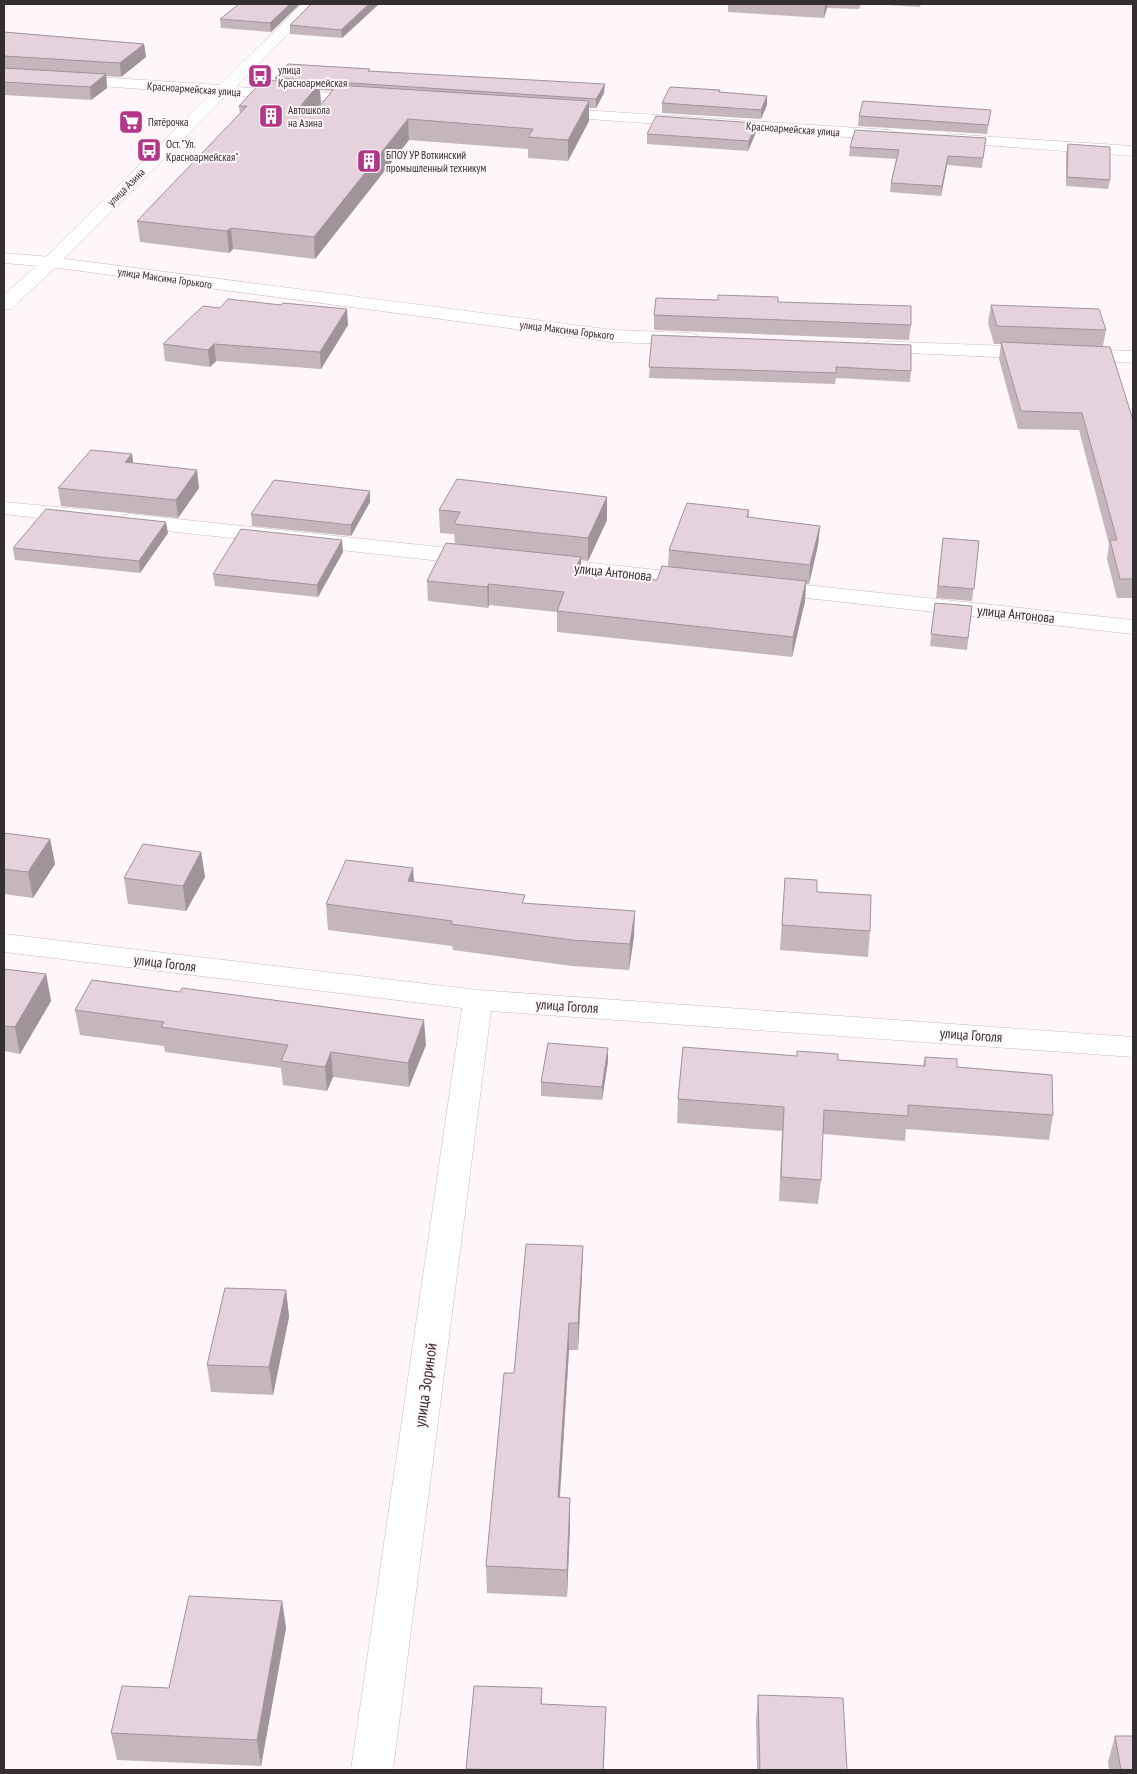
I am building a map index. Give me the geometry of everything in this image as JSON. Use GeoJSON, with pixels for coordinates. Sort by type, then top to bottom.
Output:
{"type":"FeatureCollection","features":[{"type":"Feature","properties":{"kind":"street","name":"улица Азина"},"geometry":{"type":"LineString","coordinates":[[4,305],[51,262],[310,4]]}},
{"type":"Feature","properties":{"kind":"street","name":"Красноармейская улица"},"geometry":{"type":"LineString","coordinates":[[4,75],[384,102]]}},
{"type":"Feature","properties":{"kind":"street","name":"Красноармейская улица"},"geometry":{"type":"LineString","coordinates":[[531,111],[905,136]]}},
{"type":"Feature","properties":{"kind":"street"},"geometry":{"type":"LineString","coordinates":[[934,138],[1133,152]]}},
{"type":"Feature","properties":{"kind":"street","name":"улица Максима Горького"},"geometry":{"type":"LineString","coordinates":[[4,258],[51,262],[612,336],[711,340]]}},
{"type":"Feature","properties":{"kind":"street"},"geometry":{"type":"LineString","coordinates":[[858,346],[1133,358]]}},
{"type":"Feature","properties":{"kind":"street"},"geometry":{"type":"LineString","coordinates":[[4,508],[499,560]]}},
{"type":"Feature","properties":{"kind":"street","name":"улица Антонова"},"geometry":{"type":"LineString","coordinates":[[529,563],[717,583]]}},
{"type":"Feature","properties":{"kind":"street","name":"улица Антонова"},"geometry":{"type":"LineString","coordinates":[[747,586],[1133,627]]}},
{"type":"Feature","properties":{"kind":"street","name":"улица Гоголя"},"geometry":{"type":"LineString","coordinates":[[4,943],[478,1000],[1133,1047]]}},
{"type":"Feature","properties":{"kind":"street","name":"улица Зориной"},"geometry":{"type":"LineString","coordinates":[[372,1770],[478,1000]]}},
{"type":"Feature","properties":{"kind":"building"},"geometry":{"type":"Polygon","coordinates":[[[239,4],[290,4],[270,23],[220,19],[239,4]]]}},
{"type":"Feature","properties":{"kind":"building"},"geometry":{"type":"Polygon","coordinates":[[[311,4],[369,4],[341,30],[290,25],[311,4]]]}},
{"type":"Feature","properties":{"kind":"building"},"geometry":{"type":"Polygon","coordinates":[[[4,32],[144,44],[120,63],[4,56],[4,32]]]}},
{"type":"Feature","properties":{"kind":"building"},"geometry":{"type":"Polygon","coordinates":[[[288,64],[370,69],[368,71],[605,84],[596,99],[275,78],[288,64]]]}},
{"type":"Feature","properties":{"kind":"building"},"geometry":{"type":"Polygon","coordinates":[[[4,68],[106,74],[90,87],[4,82],[4,68]]]}},
{"type":"Feature","properties":{"kind":"building"},"geometry":{"type":"Polygon","coordinates":[[[263,80],[319,84],[302,104],[301,109],[304,113],[315,112],[337,85],[589,101],[568,140],[528,137],[533,129],[408,119],[314,237],[231,228],[227,231],[137,221],[247,106],[239,106],[263,80]]]}},
{"type":"Feature","properties":{"kind":"building"},"geometry":{"type":"Polygon","coordinates":[[[670,87],[720,90],[719,92],[767,96],[761,110],[662,103],[670,87]]]}},
{"type":"Feature","properties":{"kind":"building"},"geometry":{"type":"Polygon","coordinates":[[[863,101],[991,110],[988,125],[859,116],[863,101]]]}},
{"type":"Feature","properties":{"kind":"building"},"geometry":{"type":"Polygon","coordinates":[[[656,116],[756,123],[749,141],[647,134],[656,116]]]}},
{"type":"Feature","properties":{"kind":"building"},"geometry":{"type":"Polygon","coordinates":[[[855,130],[986,138],[983,158],[948,156],[942,186],[891,183],[899,150],[850,147],[855,130]]]}},
{"type":"Feature","properties":{"kind":"building"},"geometry":{"type":"Polygon","coordinates":[[[1068,144],[1110,147],[1110,180],[1067,177],[1068,144]]]}},
{"type":"Feature","properties":{"kind":"building"},"geometry":{"type":"Polygon","coordinates":[[[718,295],[778,297],[778,302],[911,306],[911,325],[654,315],[656,298],[718,300],[718,295]]]}},
{"type":"Feature","properties":{"kind":"building"},"geometry":{"type":"Polygon","coordinates":[[[228,299],[281,305],[283,303],[347,309],[320,352],[214,344],[208,350],[163,344],[203,306],[220,308],[228,299]]]}},
{"type":"Feature","properties":{"kind":"building"},"geometry":{"type":"Polygon","coordinates":[[[991,305],[1099,309],[1106,330],[997,326],[991,305]]]}},
{"type":"Feature","properties":{"kind":"building"},"geometry":{"type":"Polygon","coordinates":[[[652,335],[911,345],[911,371],[836,367],[836,373],[649,367],[652,335]]]}},
{"type":"Feature","properties":{"kind":"building"},"geometry":{"type":"Polygon","coordinates":[[[1001,342],[1110,347],[1133,420],[1133,579],[1120,579],[1110,540],[1117,540],[1082,413],[1021,411],[1001,342]]]}},
{"type":"Feature","properties":{"kind":"building"},"geometry":{"type":"Polygon","coordinates":[[[91,450],[132,454],[125,462],[197,470],[176,500],[58,488],[91,450]]]}},
{"type":"Feature","properties":{"kind":"building"},"geometry":{"type":"Polygon","coordinates":[[[457,479],[607,497],[588,538],[454,524],[460,512],[439,510],[457,479]]]}},
{"type":"Feature","properties":{"kind":"building"},"geometry":{"type":"Polygon","coordinates":[[[274,480],[370,491],[351,525],[251,514],[274,480]]]}},
{"type":"Feature","properties":{"kind":"building"},"geometry":{"type":"Polygon","coordinates":[[[687,503],[749,510],[747,517],[820,526],[810,565],[669,550],[687,503]]]}},
{"type":"Feature","properties":{"kind":"building"},"geometry":{"type":"Polygon","coordinates":[[[46,509],[166,522],[139,561],[13,548],[46,509]]]}},
{"type":"Feature","properties":{"kind":"building"},"geometry":{"type":"Polygon","coordinates":[[[241,529],[342,540],[317,585],[213,574],[241,529]]]}},
{"type":"Feature","properties":{"kind":"building"},"geometry":{"type":"Polygon","coordinates":[[[943,538],[979,541],[974,589],[938,586],[943,538]]]}},
{"type":"Feature","properties":{"kind":"building"},"geometry":{"type":"Polygon","coordinates":[[[446,543],[581,557],[574,572],[657,580],[662,566],[806,581],[793,637],[557,611],[564,592],[489,584],[487,587],[427,581],[446,543]]]}},
{"type":"Feature","properties":{"kind":"building"},"geometry":{"type":"Polygon","coordinates":[[[935,603],[972,606],[968,638],[931,634],[935,603]]]}},
{"type":"Feature","properties":{"kind":"building"},"geometry":{"type":"Polygon","coordinates":[[[4,833],[50,839],[28,872],[4,869],[4,833]]]}},
{"type":"Feature","properties":{"kind":"building"},"geometry":{"type":"Polygon","coordinates":[[[143,844],[201,852],[183,886],[124,878],[143,844]]]}},
{"type":"Feature","properties":{"kind":"building"},"geometry":{"type":"Polygon","coordinates":[[[346,860],[413,868],[408,881],[525,895],[522,903],[635,911],[630,944],[572,940],[451,924],[452,921],[326,904],[346,860]]]}},
{"type":"Feature","properties":{"kind":"building"},"geometry":{"type":"Polygon","coordinates":[[[785,878],[817,880],[817,892],[871,895],[870,931],[782,925],[785,878]]]}},
{"type":"Feature","properties":{"kind":"building"},"geometry":{"type":"Polygon","coordinates":[[[4,969],[46,974],[15,1027],[4,1026],[4,969]]]}},
{"type":"Feature","properties":{"kind":"building"},"geometry":{"type":"Polygon","coordinates":[[[92,980],[180,992],[182,988],[424,1020],[408,1063],[331,1052],[325,1067],[281,1061],[288,1045],[161,1027],[164,1022],[75,1010],[92,980]]]}},
{"type":"Feature","properties":{"kind":"building"},"geometry":{"type":"Polygon","coordinates":[[[548,1043],[608,1048],[602,1087],[541,1082],[548,1043]]]}},
{"type":"Feature","properties":{"kind":"building"},"geometry":{"type":"Polygon","coordinates":[[[683,1047],[797,1056],[797,1051],[838,1054],[838,1060],[925,1066],[925,1057],[957,1059],[957,1067],[1052,1075],[1053,1115],[908,1105],[908,1116],[824,1110],[821,1180],[781,1177],[784,1107],[678,1099],[683,1047]]]}},
{"type":"Feature","properties":{"kind":"building"},"geometry":{"type":"Polygon","coordinates":[[[526,1244],[583,1246],[578,1323],[569,1323],[558,1497],[570,1498],[567,1570],[486,1566],[504,1373],[514,1373],[526,1244]]]}},
{"type":"Feature","properties":{"kind":"building"},"geometry":{"type":"Polygon","coordinates":[[[225,1288],[286,1290],[269,1367],[207,1365],[225,1288]]]}},
{"type":"Feature","properties":{"kind":"building"},"geometry":{"type":"Polygon","coordinates":[[[189,1596],[282,1601],[257,1740],[111,1733],[122,1686],[169,1688],[189,1596]]]}},
{"type":"Feature","properties":{"kind":"building"},"geometry":{"type":"Polygon","coordinates":[[[474,1686],[542,1688],[541,1704],[606,1707],[603,1770],[466,1769],[474,1686]]]}},
{"type":"Feature","properties":{"kind":"building"},"geometry":{"type":"Polygon","coordinates":[[[758,1695],[843,1698],[847,1770],[760,1770],[758,1695]]]}},
{"type":"Feature","properties":{"kind":"building"},"geometry":{"type":"Polygon","coordinates":[[[1115,1736],[1133,1736],[1133,1770],[1121,1770],[1115,1736]]]}},
{"type":"Feature","properties":{"kind":"place","name":"улица Красноармейская"},"geometry":{"type":"Point","coordinates":[260,76]}},
{"type":"Feature","properties":{"kind":"place","name":"Автошкола на Азина"},"geometry":{"type":"Point","coordinates":[271,116]}},
{"type":"Feature","properties":{"kind":"place","name":"Пятёрочка"},"geometry":{"type":"Point","coordinates":[131,122]}},
{"type":"Feature","properties":{"kind":"place","name":"Ост. \"Ул. Красноармейская\""},"geometry":{"type":"Point","coordinates":[149,150]}},
{"type":"Feature","properties":{"kind":"place","name":"БПОУ УР Воткинский промышленный техникум"},"geometry":{"type":"Point","coordinates":[369,161]}}]}
